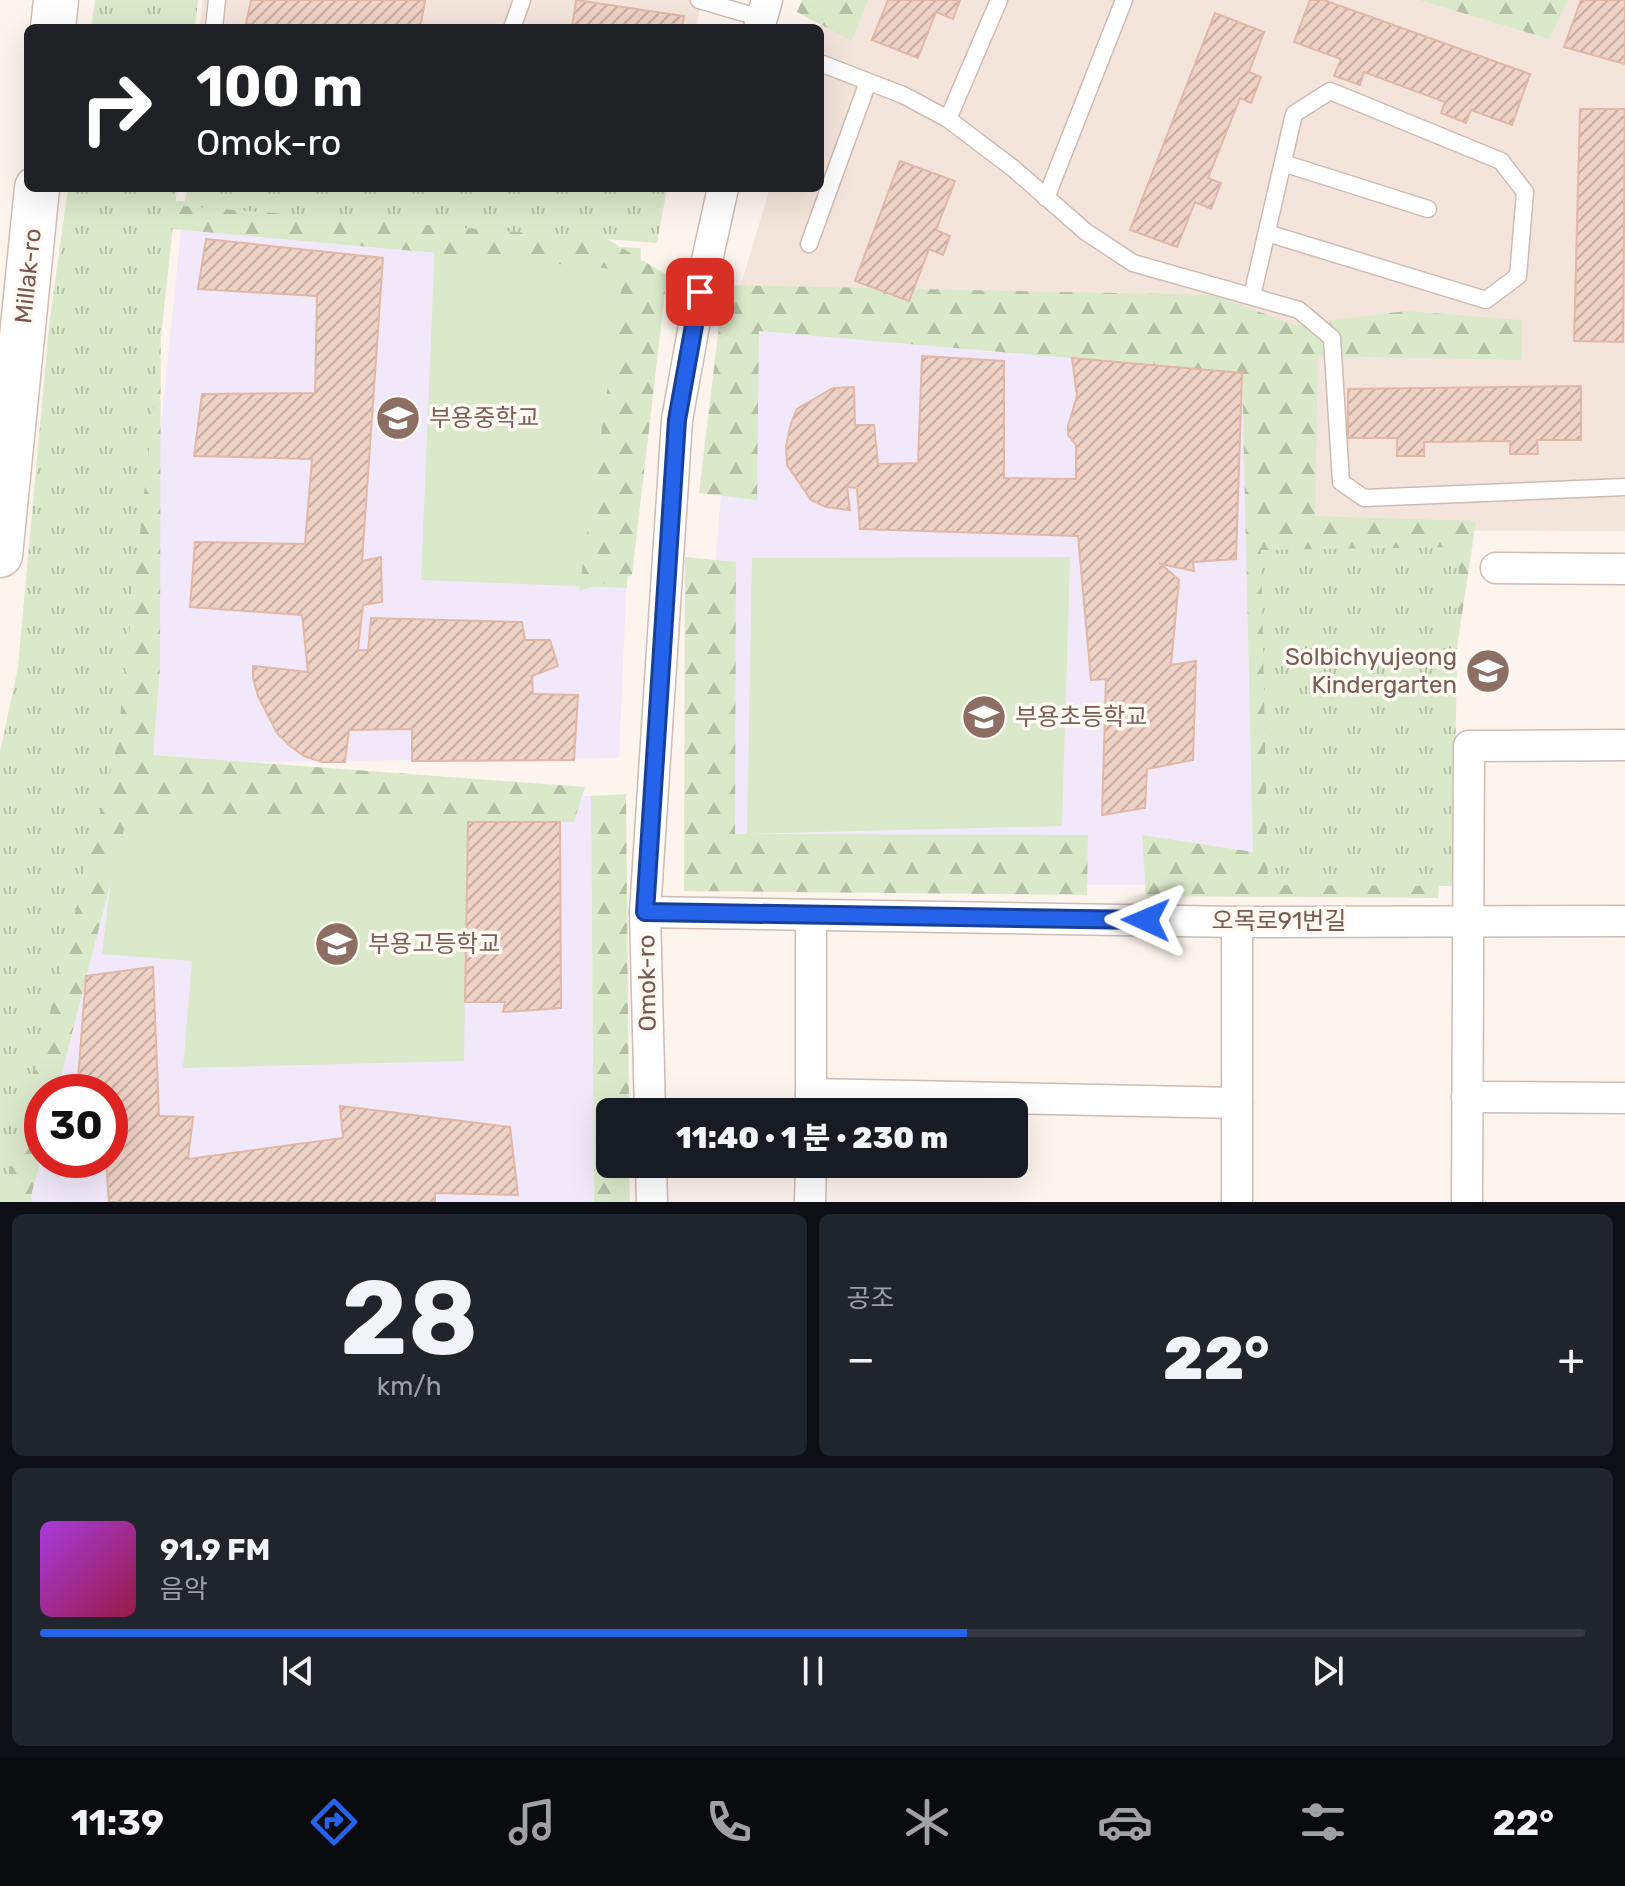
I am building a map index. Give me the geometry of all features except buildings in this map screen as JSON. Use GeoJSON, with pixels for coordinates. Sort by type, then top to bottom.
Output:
{"type":"FeatureCollection","features":[{"type":"Feature","properties":{"kind":"main road"},"geometry":{"type":"LineString","coordinates":[[53,24],[56,0]]}},
{"type":"Feature","properties":{"kind":"main road","name":"Millak-ro"},"geometry":{"type":"LineString","coordinates":[[0,555],[37,192]]}},
{"type":"Feature","properties":{"kind":"street","name":"Omok-ro"},"geometry":{"type":"LineString","coordinates":[[650,1098],[645,912],[677,420],[722,192]]}},
{"type":"Feature","properties":{"kind":"street"},"geometry":{"type":"LineString","coordinates":[[1496,568],[1625,569]]}},
{"type":"Feature","properties":{"kind":"street"},"geometry":{"type":"LineString","coordinates":[[1467,1202],[1469,746],[1625,745]]}},
{"type":"Feature","properties":{"kind":"street","name":"오목로91번길"},"geometry":{"type":"LineString","coordinates":[[645,912],[1237,922],[1625,921]]}},
{"type":"Feature","properties":{"kind":"street"},"geometry":{"type":"LineString","coordinates":[[811,915],[811,1098]]}},
{"type":"Feature","properties":{"kind":"street"},"geometry":{"type":"LineString","coordinates":[[1237,922],[1237,1202]]}},
{"type":"Feature","properties":{"kind":"street"},"geometry":{"type":"LineString","coordinates":[[1467,1097],[1625,1098]]}},
{"type":"Feature","properties":{"kind":"street"},"geometry":{"type":"LineString","coordinates":[[1028,1103],[1237,1103]]}},
{"type":"Feature","properties":{"kind":"street"},"geometry":{"type":"LineString","coordinates":[[651,1178],[652,1202]]}},
{"type":"Feature","properties":{"kind":"street"},"geometry":{"type":"LineString","coordinates":[[810,1202],[811,1178]]}},
{"type":"Feature","properties":{"kind":"lane"},"geometry":{"type":"LineString","coordinates":[[214,24],[217,0]]}},
{"type":"Feature","properties":{"kind":"lane"},"geometry":{"type":"LineString","coordinates":[[513,24],[522,0]]}},
{"type":"Feature","properties":{"kind":"lane"},"geometry":{"type":"LineString","coordinates":[[699,0],[763,15]]}},
{"type":"Feature","properties":{"kind":"lane"},"geometry":{"type":"LineString","coordinates":[[948,119],[999,0]]}},
{"type":"Feature","properties":{"kind":"lane"},"geometry":{"type":"LineString","coordinates":[[1046,198],[1124,0]]}},
{"type":"Feature","properties":{"kind":"lane"},"geometry":{"type":"LineString","coordinates":[[824,65],[903,95],[948,119],[1014,169],[1086,232],[1133,263],[1299,310],[1332,338],[1341,482],[1364,498],[1625,487]]}},
{"type":"Feature","properties":{"kind":"lane"},"geometry":{"type":"LineString","coordinates":[[809,244],[868,82]]}},
{"type":"Feature","properties":{"kind":"lane"},"geometry":{"type":"LineString","coordinates":[[1252,296],[1294,114],[1330,91],[1501,161],[1525,192],[1518,276],[1486,300],[1267,233]]}},
{"type":"Feature","properties":{"kind":"lane"},"geometry":{"type":"LineString","coordinates":[[1283,163],[1428,209]]}},
{"type":"Feature","properties":{"kind":"shaded area"},"geometry":{"type":"Polygon","coordinates":[[[203,0],[702,0],[697,24],[200,24],[203,0]]]}},
{"type":"Feature","properties":{"kind":"shaded area"},"geometry":{"type":"Polygon","coordinates":[[[827,0],[1625,0],[1625,531],[1277,530],[735,304],[769,192],[824,192],[824,24],[820,24],[827,0]]]}},
{"type":"Feature","properties":{"kind":"shaded area","name":"부용중학교"},"geometry":{"type":"Polygon","coordinates":[[[183,213],[435,240],[641,248],[619,758],[125,763],[183,213]]]}},
{"type":"Feature","properties":{"kind":"shaded area","name":"부용초등학교"},"geometry":{"type":"Polygon","coordinates":[[[734,330],[1258,356],[1268,885],[690,885],[734,330]]]}},
{"type":"Feature","properties":{"kind":"shaded area","name":"부용고등학교"},"geometry":{"type":"Polygon","coordinates":[[[123,779],[591,796],[594,1202],[19,1202],[25,1178],[128,1178],[128,1074],[49,1074],[123,779]]]}},
{"type":"Feature","properties":{"kind":"green space"},"geometry":{"type":"Polygon","coordinates":[[[95,0],[198,0],[195,24],[92,24],[95,0]]]}},
{"type":"Feature","properties":{"kind":"green space"},"geometry":{"type":"Polygon","coordinates":[[[802,0],[868,0],[852,41],[797,12],[802,0]]]}},
{"type":"Feature","properties":{"kind":"green space"},"geometry":{"type":"Polygon","coordinates":[[[1419,0],[1568,0],[1549,39],[1419,0]]]}},
{"type":"Feature","properties":{"kind":"green space"},"geometry":{"type":"Polygon","coordinates":[[[67,192],[177,192],[117,746],[35,1074],[24,1074],[24,1116],[4,1196],[7,1202],[0,1202],[0,752],[18,667],[49,326],[67,192]]]}},
{"type":"Feature","properties":{"kind":"green space"},"geometry":{"type":"Polygon","coordinates":[[[186,192],[666,192],[657,243],[184,206],[186,192]]]}},
{"type":"Feature","properties":{"kind":"green space"},"geometry":{"type":"Polygon","coordinates":[[[166,200],[590,229],[667,275],[632,575],[579,591],[624,270],[161,228],[166,200]]]}},
{"type":"Feature","properties":{"kind":"green space"},"geometry":{"type":"Polygon","coordinates":[[[161,230],[160,668],[153,755],[585,787],[574,822],[126,822],[62,1074],[24,1074],[24,1178],[36,1178],[32,1202],[0,1202],[161,230]]]}},
{"type":"Feature","properties":{"kind":"green space"},"geometry":{"type":"Polygon","coordinates":[[[435,240],[641,248],[627,588],[421,580],[435,240]]]}},
{"type":"Feature","properties":{"kind":"green space"},"geometry":{"type":"Polygon","coordinates":[[[724,285],[1214,295],[1295,325],[1406,311],[1522,320],[1521,360],[1318,356],[1315,516],[1476,521],[1446,721],[1438,898],[1146,896],[1142,835],[1253,852],[1242,373],[759,331],[757,500],[699,493],[724,285]]]}},
{"type":"Feature","properties":{"kind":"green space"},"geometry":{"type":"Polygon","coordinates":[[[1459,547],[1453,886],[1268,885],[1261,550],[1459,547]]]}},
{"type":"Feature","properties":{"kind":"green space"},"geometry":{"type":"Polygon","coordinates":[[[685,557],[736,562],[735,834],[1088,835],[1087,895],[684,891],[685,557]]]}},
{"type":"Feature","properties":{"kind":"green space"},"geometry":{"type":"Polygon","coordinates":[[[1070,557],[1062,826],[747,834],[752,558],[1070,557]]]}},
{"type":"Feature","properties":{"kind":"green space"},"geometry":{"type":"Polygon","coordinates":[[[123,779],[468,791],[464,1061],[183,1068],[192,961],[102,954],[123,779]]]}},
{"type":"Feature","properties":{"kind":"green space"},"geometry":{"type":"Polygon","coordinates":[[[626,794],[629,1098],[596,1098],[596,1178],[629,1178],[630,1202],[594,1202],[591,796],[626,794]]]}},
{"type":"Feature","properties":{"kind":"place","name":"부용중학교"},"geometry":{"type":"Point","coordinates":[398,418]}},
{"type":"Feature","properties":{"kind":"place","name":"Solbichyujeong Kindergarten"},"geometry":{"type":"Point","coordinates":[1488,671]}},
{"type":"Feature","properties":{"kind":"place","name":"부용초등학교"},"geometry":{"type":"Point","coordinates":[984,717]}},
{"type":"Feature","properties":{"kind":"place","name":"부용고등학교"},"geometry":{"type":"Point","coordinates":[337,944]}},
{"type":"Feature","properties":{"kind":"route"},"geometry":{"type":"LineString","coordinates":[[700,292],[677,420],[645,912],[1146,920]]}}]}
